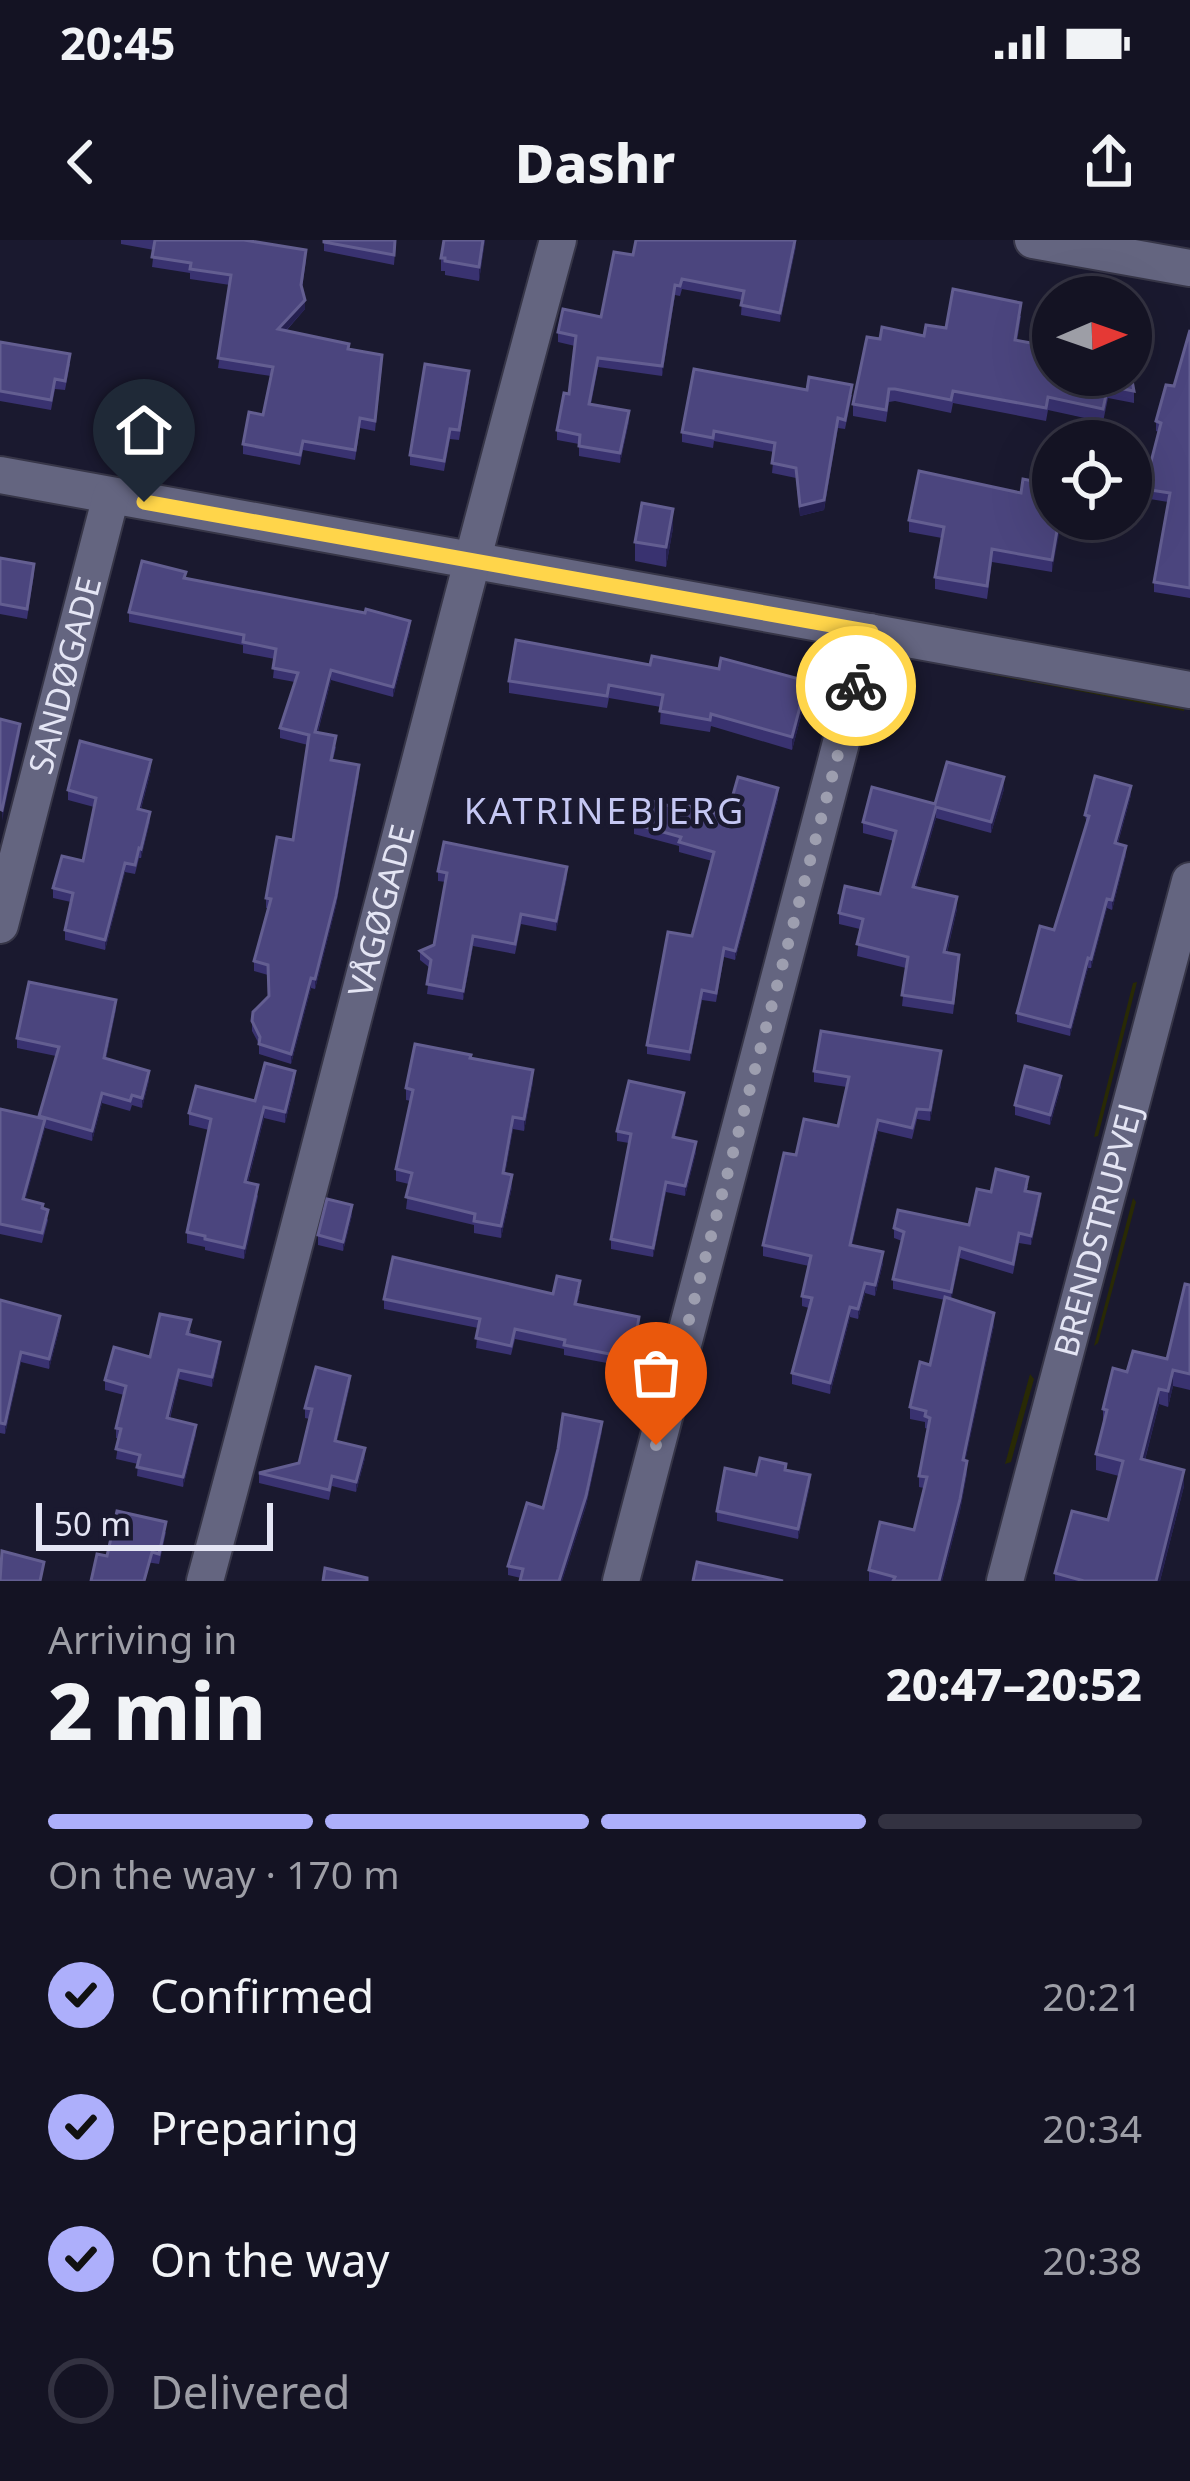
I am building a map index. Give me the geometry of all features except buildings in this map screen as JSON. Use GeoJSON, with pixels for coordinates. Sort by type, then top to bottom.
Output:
{"type":"FeatureCollection","features":[{"type":"Feature","properties":{"kind":"street","name":"VÅGØGADE"},"geometry":{"type":"LineString","coordinates":[[206,1581],[470,560],[559,240]]}},
{"type":"Feature","properties":{"kind":"street"},"geometry":{"type":"LineString","coordinates":[[1033,240],[1190,268]]}},
{"type":"Feature","properties":{"kind":"street"},"geometry":{"type":"LineString","coordinates":[[0,475],[1190,690]]}},
{"type":"Feature","properties":{"kind":"street","name":"SANDØGADE"},"geometry":{"type":"LineString","coordinates":[[0,925],[111,496]]}},
{"type":"Feature","properties":{"kind":"street"},"geometry":{"type":"LineString","coordinates":[[621,1581],[871,632]]}},
{"type":"Feature","properties":{"kind":"street","name":"BRENDSTRUPVEJ"},"geometry":{"type":"LineString","coordinates":[[1005,1581],[1190,880]]}},
{"type":"Feature","properties":{"kind":"shaded area"},"geometry":{"type":"Polygon","coordinates":[[[990,669],[1184,706],[1184,711],[988,674],[990,669]]]}},
{"type":"Feature","properties":{"kind":"shaded area"},"geometry":{"type":"Polygon","coordinates":[[[1137,982],[1098,1136],[1094,1137],[1133,983],[1137,982]]]}},
{"type":"Feature","properties":{"kind":"shaded area"},"geometry":{"type":"Polygon","coordinates":[[[1133,1198],[1136,1202],[1094,1346],[1133,1198]]]}},
{"type":"Feature","properties":{"kind":"shaded area"},"geometry":{"type":"Polygon","coordinates":[[[1030,1374],[1034,1379],[1011,1462],[1005,1464],[1030,1374]]]}},
{"type":"Feature","properties":{"kind":"way so far"},"geometry":{"type":"LineString","coordinates":[[656,1445],[856,686]]}},
{"type":"Feature","properties":{"kind":"district","name":"KATRINEBJERG"},"geometry":{"type":"Point","coordinates":[605,811]}},
{"type":"Feature","properties":{"kind":"route"},"geometry":{"type":"LineString","coordinates":[[144,502],[871,632],[856,686]]}}]}
